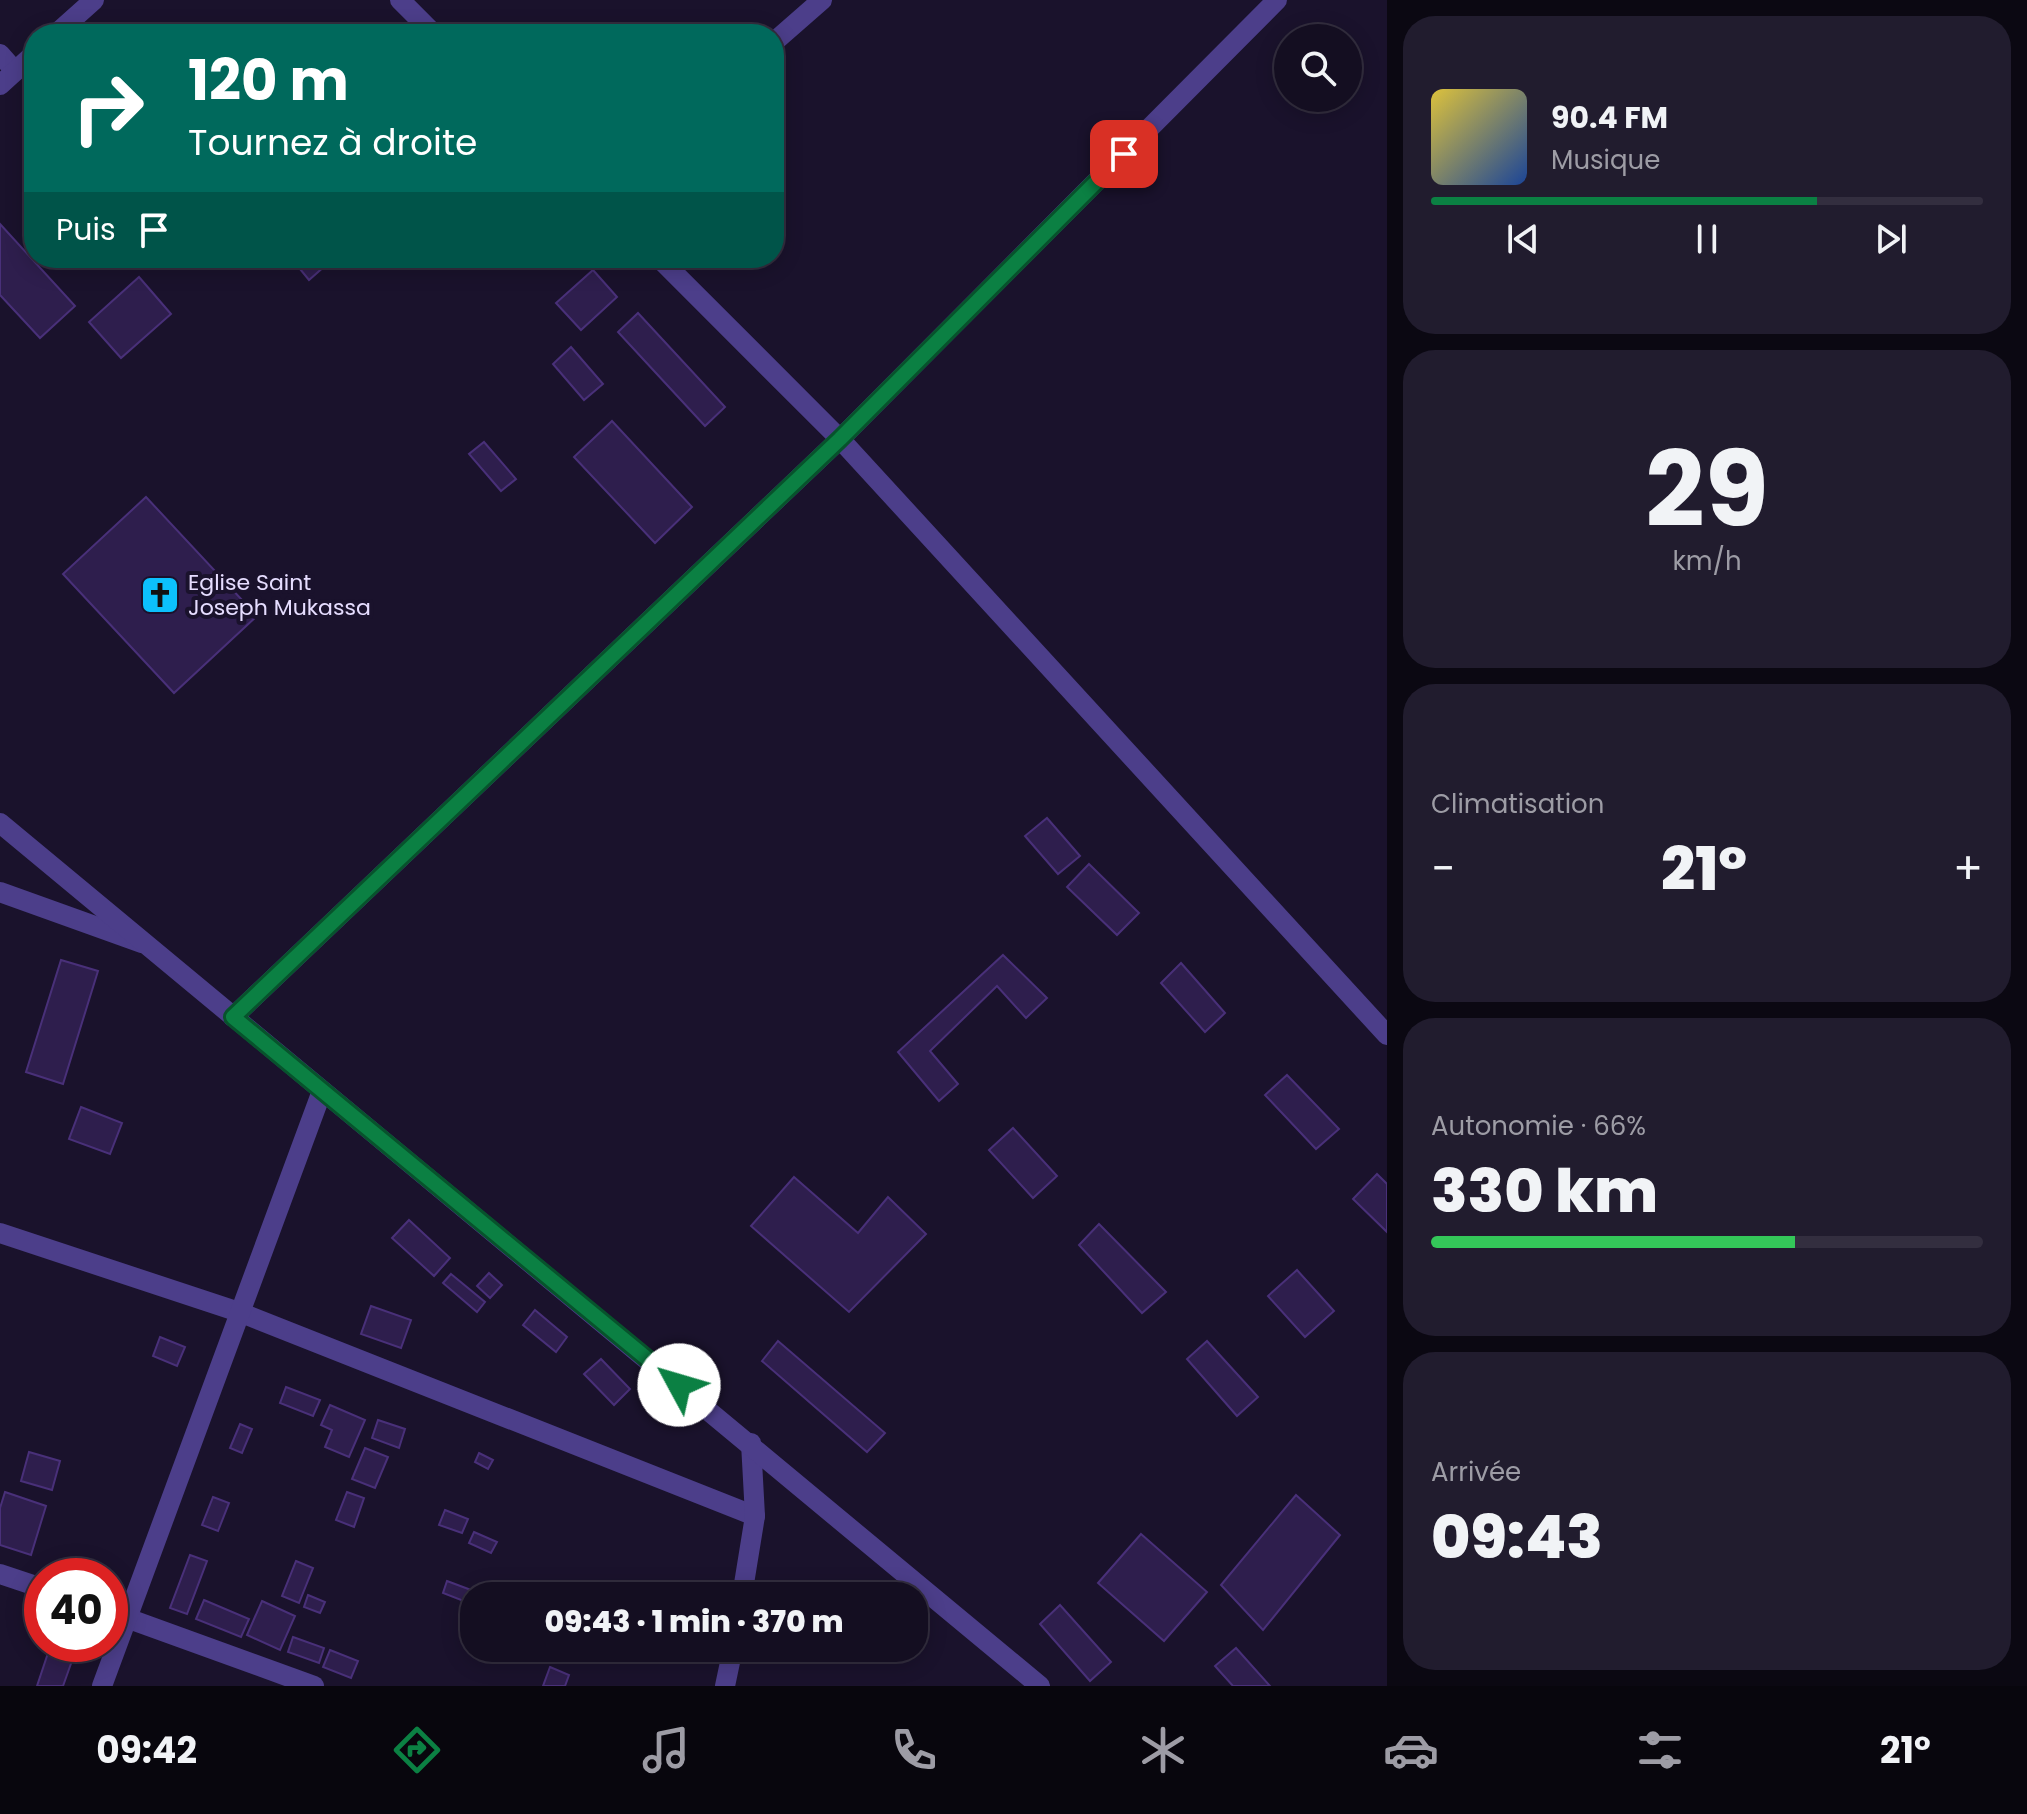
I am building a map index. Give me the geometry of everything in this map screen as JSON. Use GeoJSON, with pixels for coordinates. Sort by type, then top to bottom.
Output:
{"type":"FeatureCollection","features":[{"type":"Feature","properties":{"kind":"street"},"geometry":{"type":"LineString","coordinates":[[67,24],[94,0]]}},
{"type":"Feature","properties":{"kind":"street"},"geometry":{"type":"LineString","coordinates":[[400,0],[424,24]]}},
{"type":"Feature","properties":{"kind":"street"},"geometry":{"type":"LineString","coordinates":[[784,33],[822,0]]}},
{"type":"Feature","properties":{"kind":"street"},"geometry":{"type":"LineString","coordinates":[[233,1017],[840,439],[1277,0]]}},
{"type":"Feature","properties":{"kind":"street"},"geometry":{"type":"LineString","coordinates":[[0,54],[7,78],[24,63]]}},
{"type":"Feature","properties":{"kind":"street"},"geometry":{"type":"LineString","coordinates":[[669,268],[840,439],[1387,1035]]}},
{"type":"Feature","properties":{"kind":"street"},"geometry":{"type":"LineString","coordinates":[[0,823],[751,1443],[1040,1686]]}},
{"type":"Feature","properties":{"kind":"street"},"geometry":{"type":"LineString","coordinates":[[0,892],[146,944]]}},
{"type":"Feature","properties":{"kind":"street"},"geometry":{"type":"LineString","coordinates":[[128,1592],[322,1091]]}},
{"type":"Feature","properties":{"kind":"street"},"geometry":{"type":"LineString","coordinates":[[0,1233],[239,1312],[755,1516]]}},
{"type":"Feature","properties":{"kind":"street"},"geometry":{"type":"LineString","coordinates":[[744,1582],[755,1516],[751,1443]]}},
{"type":"Feature","properties":{"kind":"street"},"geometry":{"type":"LineString","coordinates":[[0,1574],[24,1582]]}},
{"type":"Feature","properties":{"kind":"street"},"geometry":{"type":"LineString","coordinates":[[128,1618],[314,1686]]}},
{"type":"Feature","properties":{"kind":"street"},"geometry":{"type":"LineString","coordinates":[[102,1686],[108,1662]]}},
{"type":"Feature","properties":{"kind":"street"},"geometry":{"type":"LineString","coordinates":[[725,1686],[730,1662]]}},
{"type":"Feature","properties":{"kind":"building"},"geometry":{"type":"Polygon","coordinates":[[[0,224],[24,250],[24,268],[40,268],[75,306],[40,338],[0,295],[0,224]]]}},
{"type":"Feature","properties":{"kind":"building"},"geometry":{"type":"Polygon","coordinates":[[[299,268],[323,268],[309,280],[299,268]]]}},
{"type":"Feature","properties":{"kind":"building"},"geometry":{"type":"Polygon","coordinates":[[[593,270],[617,297],[581,330],[556,303],[593,270]]]}},
{"type":"Feature","properties":{"kind":"building"},"geometry":{"type":"Polygon","coordinates":[[[139,277],[171,314],[121,358],[89,322],[139,277]]]}},
{"type":"Feature","properties":{"kind":"building"},"geometry":{"type":"Polygon","coordinates":[[[638,313],[725,407],[705,426],[618,332],[638,313]]]}},
{"type":"Feature","properties":{"kind":"building"},"geometry":{"type":"Polygon","coordinates":[[[571,347],[603,384],[584,400],[553,364],[571,347]]]}},
{"type":"Feature","properties":{"kind":"building"},"geometry":{"type":"Polygon","coordinates":[[[612,421],[692,507],[655,543],[574,457],[612,421]]]}},
{"type":"Feature","properties":{"kind":"building"},"geometry":{"type":"Polygon","coordinates":[[[484,442],[516,479],[501,491],[469,454],[484,442]]]}},
{"type":"Feature","properties":{"kind":"building","name":"Eglise Saint Joseph Mukassa"},"geometry":{"type":"Polygon","coordinates":[[[146,497],[257,616],[174,693],[63,574],[146,497]]]}},
{"type":"Feature","properties":{"kind":"building"},"geometry":{"type":"Polygon","coordinates":[[[1047,818],[1080,856],[1058,874],[1025,836],[1047,818]]]}},
{"type":"Feature","properties":{"kind":"building"},"geometry":{"type":"Polygon","coordinates":[[[1089,864],[1139,913],[1117,935],[1067,887],[1089,864]]]}},
{"type":"Feature","properties":{"kind":"building"},"geometry":{"type":"Polygon","coordinates":[[[1003,955],[1047,998],[1026,1018],[997,986],[930,1051],[958,1084],[939,1101],[898,1052],[1003,955]]]}},
{"type":"Feature","properties":{"kind":"building"},"geometry":{"type":"Polygon","coordinates":[[[61,960],[98,971],[63,1084],[26,1072],[61,960]]]}},
{"type":"Feature","properties":{"kind":"building"},"geometry":{"type":"Polygon","coordinates":[[[1181,963],[1225,1013],[1205,1032],[1161,983],[1181,963]]]}},
{"type":"Feature","properties":{"kind":"building"},"geometry":{"type":"Polygon","coordinates":[[[1287,1075],[1339,1129],[1316,1149],[1265,1095],[1287,1075]]]}},
{"type":"Feature","properties":{"kind":"building"},"geometry":{"type":"Polygon","coordinates":[[[81,1107],[122,1123],[110,1154],[69,1139],[81,1107]]]}},
{"type":"Feature","properties":{"kind":"building"},"geometry":{"type":"Polygon","coordinates":[[[1013,1128],[1057,1176],[1033,1198],[989,1150],[1013,1128]]]}},
{"type":"Feature","properties":{"kind":"building"},"geometry":{"type":"Polygon","coordinates":[[[1377,1174],[1387,1184],[1387,1232],[1353,1199],[1377,1174]]]}},
{"type":"Feature","properties":{"kind":"building"},"geometry":{"type":"Polygon","coordinates":[[[794,1177],[858,1233],[888,1197],[926,1234],[849,1312],[751,1226],[794,1177]]]}},
{"type":"Feature","properties":{"kind":"building"},"geometry":{"type":"Polygon","coordinates":[[[409,1220],[450,1258],[434,1276],[392,1238],[409,1220]]]}},
{"type":"Feature","properties":{"kind":"building"},"geometry":{"type":"Polygon","coordinates":[[[1099,1224],[1166,1292],[1142,1313],[1079,1245],[1099,1224]]]}},
{"type":"Feature","properties":{"kind":"building"},"geometry":{"type":"Polygon","coordinates":[[[1297,1270],[1334,1311],[1305,1337],[1268,1296],[1297,1270]]]}},
{"type":"Feature","properties":{"kind":"building"},"geometry":{"type":"Polygon","coordinates":[[[489,1273],[502,1285],[490,1298],[477,1286],[489,1273]]]}},
{"type":"Feature","properties":{"kind":"building"},"geometry":{"type":"Polygon","coordinates":[[[451,1274],[485,1302],[477,1312],[443,1283],[451,1274]]]}},
{"type":"Feature","properties":{"kind":"building"},"geometry":{"type":"Polygon","coordinates":[[[371,1306],[411,1320],[401,1348],[361,1334],[371,1306]]]}},
{"type":"Feature","properties":{"kind":"building"},"geometry":{"type":"Polygon","coordinates":[[[535,1310],[567,1337],[556,1352],[523,1325],[535,1310]]]}},
{"type":"Feature","properties":{"kind":"building"},"geometry":{"type":"Polygon","coordinates":[[[160,1337],[185,1347],[177,1366],[153,1356],[160,1337]]]}},
{"type":"Feature","properties":{"kind":"building"},"geometry":{"type":"Polygon","coordinates":[[[778,1341],[885,1433],[867,1452],[762,1361],[778,1341]]]}},
{"type":"Feature","properties":{"kind":"building"},"geometry":{"type":"Polygon","coordinates":[[[1207,1341],[1258,1397],[1237,1416],[1187,1359],[1207,1341]]]}},
{"type":"Feature","properties":{"kind":"building"},"geometry":{"type":"Polygon","coordinates":[[[601,1359],[630,1389],[614,1405],[584,1374],[601,1359]]]}},
{"type":"Feature","properties":{"kind":"building"},"geometry":{"type":"Polygon","coordinates":[[[286,1387],[320,1400],[313,1416],[280,1403],[286,1387]]]}},
{"type":"Feature","properties":{"kind":"building"},"geometry":{"type":"Polygon","coordinates":[[[330,1405],[365,1420],[349,1457],[325,1447],[332,1430],[321,1425],[330,1405]]]}},
{"type":"Feature","properties":{"kind":"building"},"geometry":{"type":"Polygon","coordinates":[[[378,1420],[405,1429],[399,1448],[372,1438],[378,1420]]]}},
{"type":"Feature","properties":{"kind":"building"},"geometry":{"type":"Polygon","coordinates":[[[240,1424],[252,1429],[242,1453],[230,1448],[240,1424]]]}},
{"type":"Feature","properties":{"kind":"building"},"geometry":{"type":"Polygon","coordinates":[[[365,1448],[388,1457],[375,1488],[352,1479],[365,1448]]]}},
{"type":"Feature","properties":{"kind":"building"},"geometry":{"type":"Polygon","coordinates":[[[29,1452],[60,1461],[52,1490],[21,1481],[29,1452]]]}},
{"type":"Feature","properties":{"kind":"building"},"geometry":{"type":"Polygon","coordinates":[[[479,1453],[493,1460],[488,1469],[475,1462],[479,1453]]]}},
{"type":"Feature","properties":{"kind":"building"},"geometry":{"type":"Polygon","coordinates":[[[5,1492],[46,1506],[31,1555],[0,1545],[0,1508],[5,1492]]]}},
{"type":"Feature","properties":{"kind":"building"},"geometry":{"type":"Polygon","coordinates":[[[347,1492],[364,1498],[354,1527],[336,1520],[347,1492]]]}},
{"type":"Feature","properties":{"kind":"building"},"geometry":{"type":"Polygon","coordinates":[[[1296,1495],[1340,1535],[1263,1630],[1221,1585],[1296,1495]]]}},
{"type":"Feature","properties":{"kind":"building"},"geometry":{"type":"Polygon","coordinates":[[[213,1497],[229,1503],[218,1531],[202,1525],[213,1497]]]}},
{"type":"Feature","properties":{"kind":"building"},"geometry":{"type":"Polygon","coordinates":[[[445,1510],[468,1519],[462,1533],[439,1525],[445,1510]]]}},
{"type":"Feature","properties":{"kind":"building"},"geometry":{"type":"Polygon","coordinates":[[[474,1532],[497,1542],[491,1553],[469,1543],[474,1532]]]}},
{"type":"Feature","properties":{"kind":"building"},"geometry":{"type":"Polygon","coordinates":[[[1141,1534],[1207,1592],[1164,1641],[1098,1583],[1141,1534]]]}},
{"type":"Feature","properties":{"kind":"building"},"geometry":{"type":"Polygon","coordinates":[[[190,1555],[207,1561],[187,1614],[170,1608],[190,1555]]]}},
{"type":"Feature","properties":{"kind":"building"},"geometry":{"type":"Polygon","coordinates":[[[296,1561],[313,1568],[299,1603],[282,1596],[296,1561]]]}},
{"type":"Feature","properties":{"kind":"building"},"geometry":{"type":"Polygon","coordinates":[[[447,1581],[460,1586],[460,1600],[443,1593],[447,1581]]]}},
{"type":"Feature","properties":{"kind":"building"},"geometry":{"type":"Polygon","coordinates":[[[308,1595],[325,1602],[320,1613],[304,1607],[308,1595]]]}},
{"type":"Feature","properties":{"kind":"building"},"geometry":{"type":"Polygon","coordinates":[[[204,1600],[249,1619],[241,1637],[196,1619],[204,1600]]]}},
{"type":"Feature","properties":{"kind":"building"},"geometry":{"type":"Polygon","coordinates":[[[262,1601],[295,1616],[280,1650],[247,1635],[262,1601]]]}},
{"type":"Feature","properties":{"kind":"building"},"geometry":{"type":"Polygon","coordinates":[[[1060,1605],[1111,1662],[1090,1681],[1040,1624],[1060,1605]]]}},
{"type":"Feature","properties":{"kind":"building"},"geometry":{"type":"Polygon","coordinates":[[[293,1637],[324,1648],[319,1663],[288,1652],[293,1637]]]}},
{"type":"Feature","properties":{"kind":"building"},"geometry":{"type":"Polygon","coordinates":[[[1236,1648],[1270,1686],[1233,1686],[1215,1666],[1236,1648]]]}},
{"type":"Feature","properties":{"kind":"building"},"geometry":{"type":"Polygon","coordinates":[[[330,1650],[358,1661],[351,1678],[323,1667],[330,1650]]]}},
{"type":"Feature","properties":{"kind":"building"},"geometry":{"type":"Polygon","coordinates":[[[45,1662],[72,1662],[63,1686],[37,1686],[45,1662]]]}},
{"type":"Feature","properties":{"kind":"building"},"geometry":{"type":"Polygon","coordinates":[[[550,1667],[569,1675],[565,1686],[543,1686],[550,1667]]]}},
{"type":"Feature","properties":{"kind":"place","name":"Eglise Saint Joseph Mukassa"},"geometry":{"type":"Point","coordinates":[160,595]}},
{"type":"Feature","properties":{"kind":"route"},"geometry":{"type":"LineString","coordinates":[[679,1385],[233,1017],[840,439],[1124,154]]}}]}
